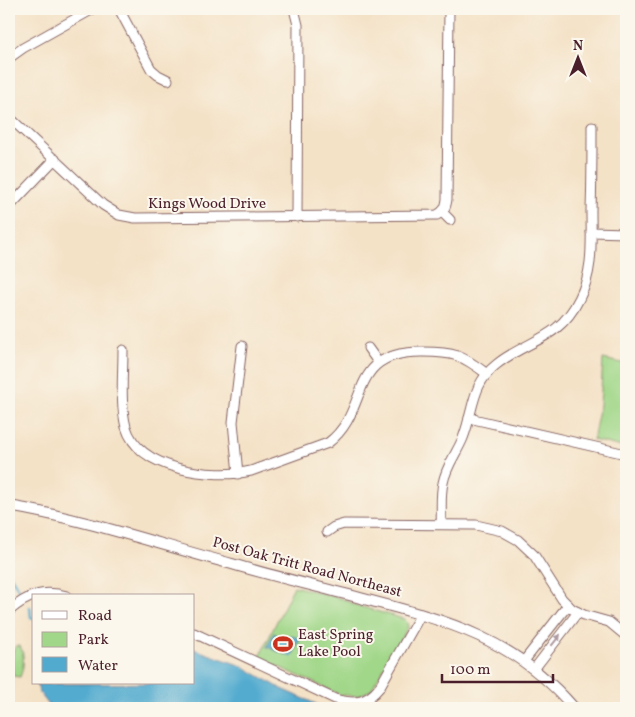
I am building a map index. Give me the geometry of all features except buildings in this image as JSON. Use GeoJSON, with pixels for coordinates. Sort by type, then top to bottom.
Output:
{"type":"FeatureCollection","features":[{"type":"Feature","properties":{"kind":"street"},"geometry":{"type":"LineString","coordinates":[[9,58],[23,48],[94,9]]}},
{"type":"Feature","properties":{"kind":"street"},"geometry":{"type":"LineString","coordinates":[[119,9],[151,69],[168,80]]}},
{"type":"Feature","properties":{"kind":"street"},"geometry":{"type":"LineString","coordinates":[[294,9],[298,25],[296,217]]}},
{"type":"Feature","properties":{"kind":"street"},"geometry":{"type":"LineString","coordinates":[[449,9],[447,199],[446,207],[442,212],[450,220]]}},
{"type":"Feature","properties":{"kind":"street","name":"Kings Wood Drive"},"geometry":{"type":"LineString","coordinates":[[9,117],[103,205],[119,215],[136,218],[430,216],[442,212]]}},
{"type":"Feature","properties":{"kind":"street"},"geometry":{"type":"LineString","coordinates":[[442,524],[443,482],[464,437],[475,393],[486,374],[503,360],[547,336],[559,327],[571,313],[583,292],[590,269],[592,126]]}},
{"type":"Feature","properties":{"kind":"street"},"geometry":{"type":"LineString","coordinates":[[9,207],[55,159]]}},
{"type":"Feature","properties":{"kind":"street"},"geometry":{"type":"LineString","coordinates":[[591,232],[626,233]]}},
{"type":"Feature","properties":{"kind":"street"},"geometry":{"type":"LineString","coordinates":[[238,474],[234,422],[242,346]]}},
{"type":"Feature","properties":{"kind":"street"},"geometry":{"type":"LineString","coordinates":[[368,348],[378,362]]}},
{"type":"Feature","properties":{"kind":"street"},"geometry":{"type":"LineString","coordinates":[[123,350],[124,417],[128,432],[137,445],[149,456],[176,467],[209,474],[238,474],[320,447],[335,438],[349,419],[364,379],[378,362],[403,353],[444,352],[464,357],[486,374]]}},
{"type":"Feature","properties":{"kind":"street"},"geometry":{"type":"LineString","coordinates":[[469,418],[626,454]]}},
{"type":"Feature","properties":{"kind":"street","name":"Post Oak Tritt Road Northeast"},"geometry":{"type":"LineString","coordinates":[[9,506],[58,516],[421,614],[477,634],[534,668],[574,708]]}},
{"type":"Feature","properties":{"kind":"street"},"geometry":{"type":"LineString","coordinates":[[327,532],[334,527],[344,524],[442,524],[482,526],[502,531],[511,535],[534,555],[568,605],[578,612],[609,622],[626,636]]}},
{"type":"Feature","properties":{"kind":"street"},"geometry":{"type":"LineString","coordinates":[[35,594],[51,592],[59,594]]}},
{"type":"Feature","properties":{"kind":"street"},"geometry":{"type":"LineString","coordinates":[[9,611],[32,596]]}},
{"type":"Feature","properties":{"kind":"street"},"geometry":{"type":"LineString","coordinates":[[524,661],[568,605]]}},
{"type":"Feature","properties":{"kind":"street"},"geometry":{"type":"LineString","coordinates":[[534,668],[578,612]]}},
{"type":"Feature","properties":{"kind":"street"},"geometry":{"type":"LineString","coordinates":[[195,633],[335,698],[346,702],[356,702],[372,696],[379,688],[421,614]]}},
{"type":"Feature","properties":{"kind":"green space"},"geometry":{"type":"Polygon","coordinates":[[[603,359],[626,364],[626,448],[593,440],[600,405],[603,359]]]}},
{"type":"Feature","properties":{"kind":"green space"},"geometry":{"type":"Polygon","coordinates":[[[294,586],[343,599],[355,605],[404,619],[407,622],[408,627],[371,690],[358,696],[341,695],[259,658],[294,586]]]}},
{"type":"Feature","properties":{"kind":"green space"},"geometry":{"type":"Polygon","coordinates":[[[16,646],[20,646],[22,649],[23,665],[20,677],[13,676],[12,656],[16,646]]]}},
{"type":"Feature","properties":{"kind":"water","name":"East Spring Lake Pool"},"geometry":{"type":"Polygon","coordinates":[[[274,633],[286,640],[290,635],[300,639],[292,657],[267,647],[274,633]]]}},
{"type":"Feature","properties":{"kind":"water"},"geometry":{"type":"Polygon","coordinates":[[[195,649],[242,666],[280,688],[325,708],[51,708],[39,692],[37,684],[195,684],[195,649]]]}},
{"type":"Feature","properties":{"kind":"waterway"},"geometry":{"type":"LineString","coordinates":[[9,573],[19,590]]}},
{"type":"Feature","properties":{"kind":"waterway"},"geometry":{"type":"LineString","coordinates":[[30,607],[32,618]]}},
{"type":"Feature","properties":{"kind":"place","name":"East Spring Lake Pool"},"geometry":{"type":"Point","coordinates":[283,644]}}]}
